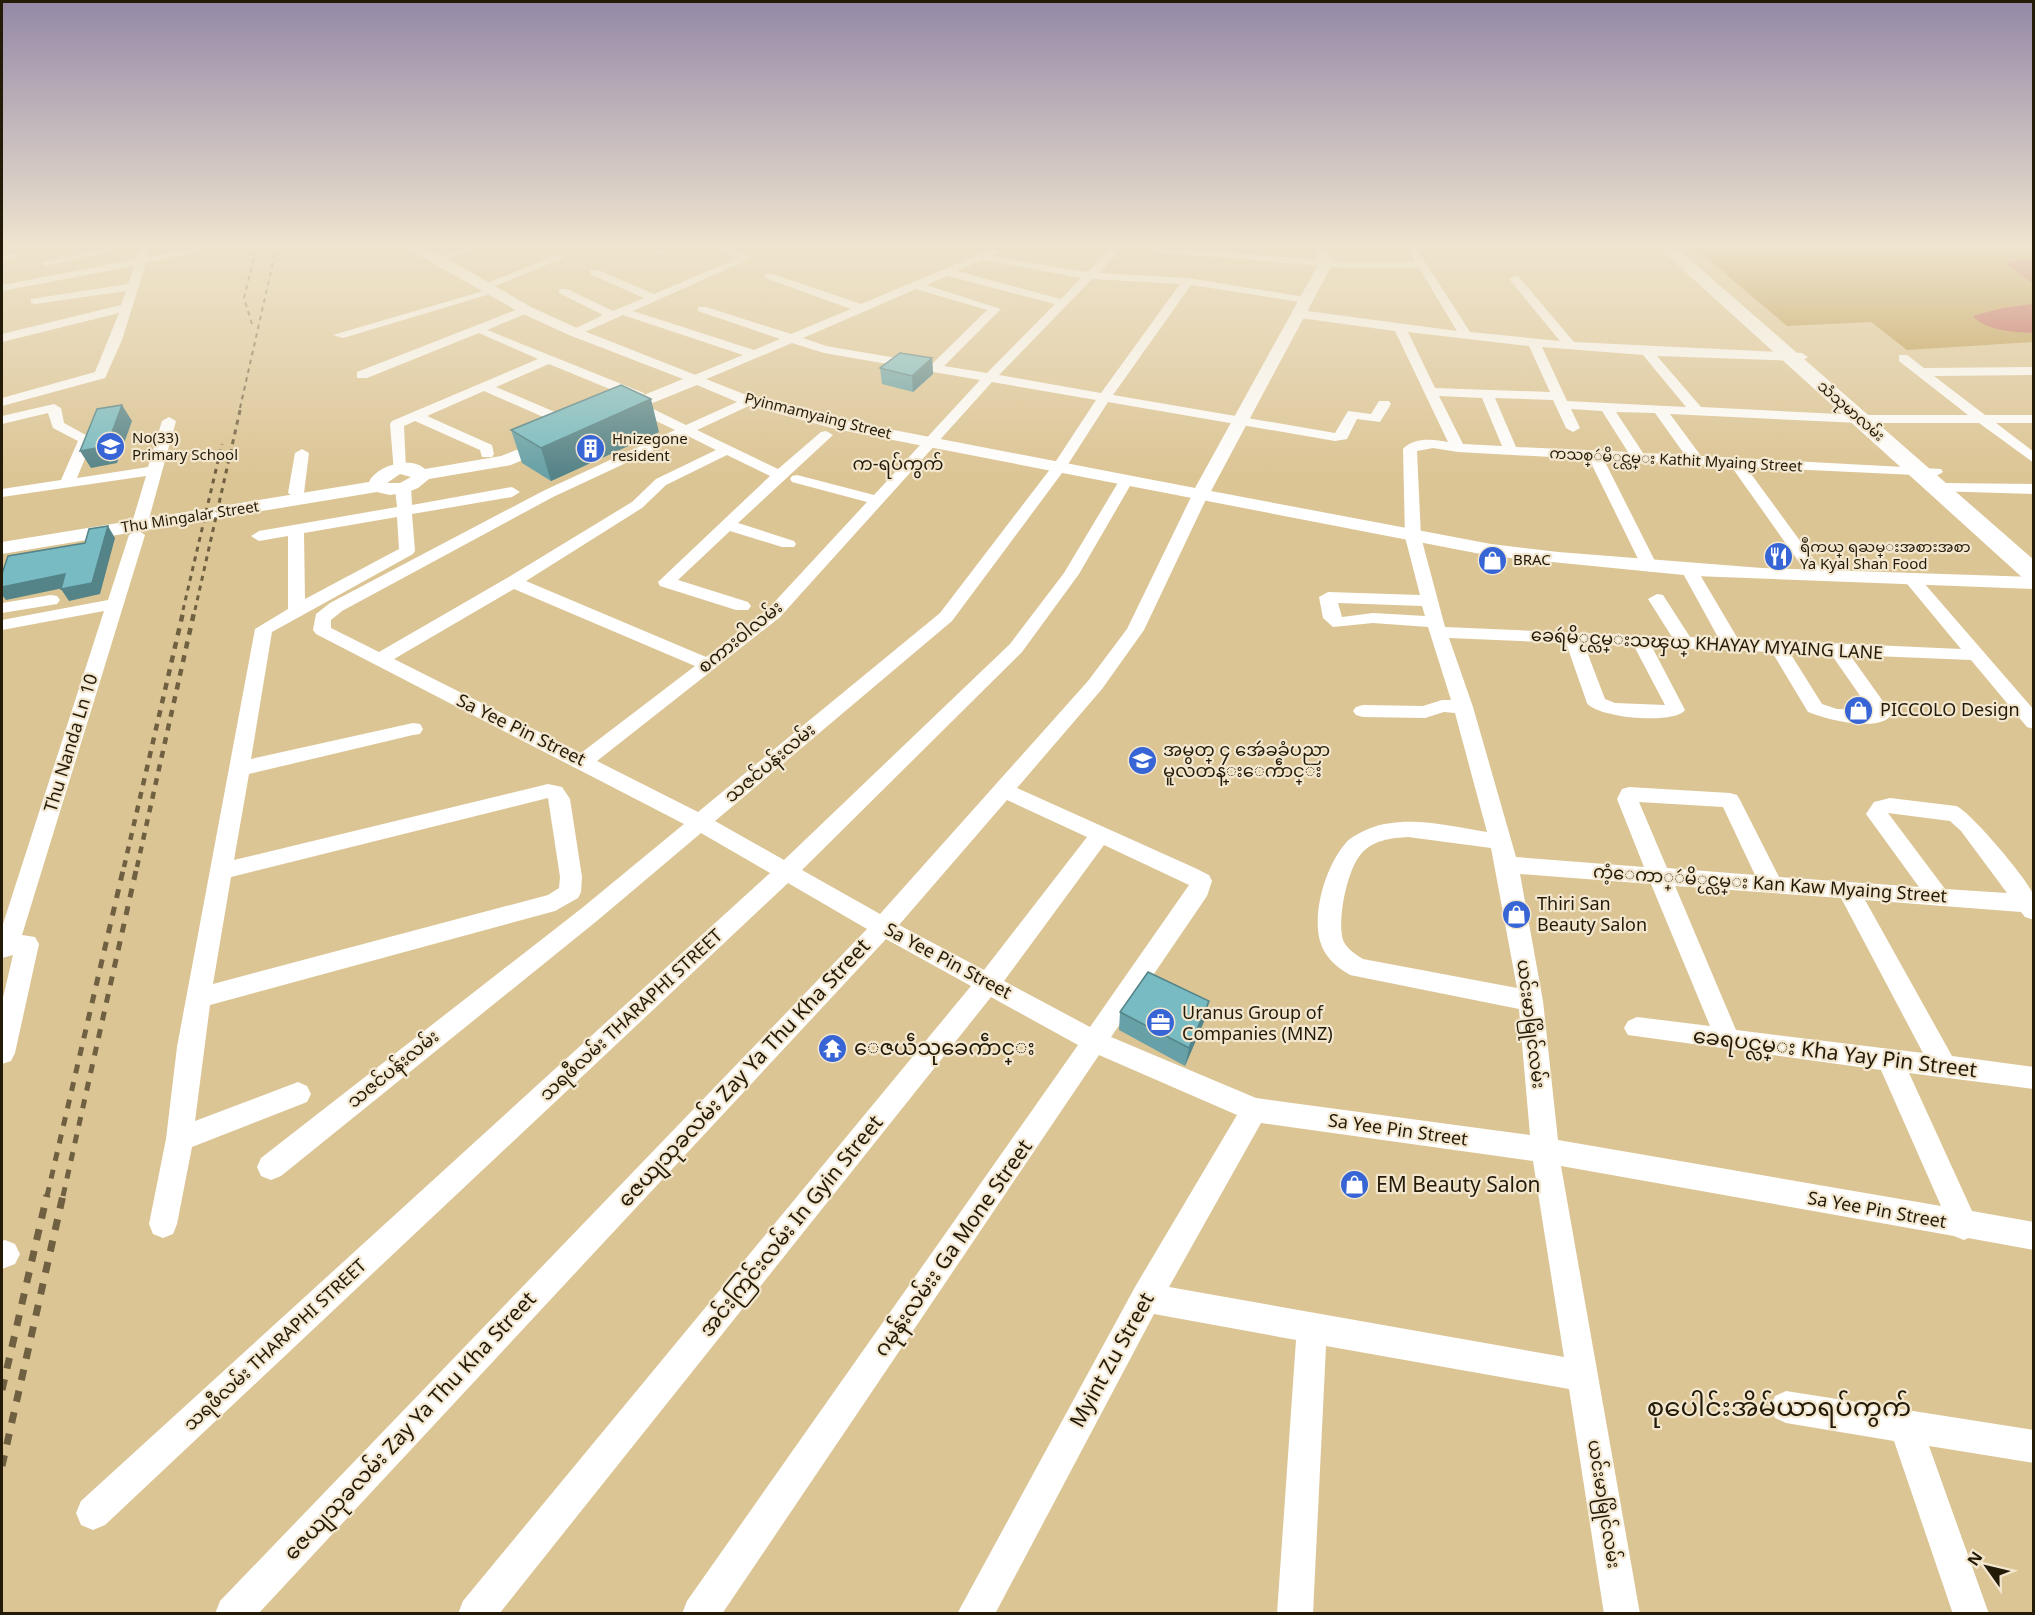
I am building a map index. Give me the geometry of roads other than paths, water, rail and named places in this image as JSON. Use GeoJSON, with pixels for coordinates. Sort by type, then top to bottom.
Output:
{"type":"FeatureCollection","features":[{"type":"Feature","properties":{"kind":"main road","name":"သံသုမာလမ်း"},"geometry":{"type":"LineString","coordinates":[[1757,324],[1866,419],[2034,559]]}},
{"type":"Feature","properties":{"kind":"main road","name":"သံသုမာလမ်း"},"geometry":{"type":"LineString","coordinates":[[1761,324],[1796,357]]}},
{"type":"Feature","properties":{"kind":"main road","name":"သံသုမာလမ်း"},"geometry":{"type":"LineString","coordinates":[[1938,480],[2034,574]]}},
{"type":"Feature","properties":{"kind":"street"},"geometry":{"type":"LineString","coordinates":[[2,338],[57,324]]}},
{"type":"Feature","properties":{"kind":"street"},"geometry":{"type":"LineString","coordinates":[[2,402],[100,375],[121,324]]}},
{"type":"Feature","properties":{"kind":"street"},"geometry":{"type":"LineString","coordinates":[[339,335],[374,324]]}},
{"type":"Feature","properties":{"kind":"street"},"geometry":{"type":"LineString","coordinates":[[362,375],[490,324]]}},
{"type":"Feature","properties":{"kind":"street","name":"Pyinmamyaing Street"},"geometry":{"type":"LineString","coordinates":[[557,324],[748,401],[824,421],[1201,493],[1413,537],[1567,560],[1650,567],[2034,583]]}},
{"type":"Feature","properties":{"kind":"street"},"geometry":{"type":"LineString","coordinates":[[574,332],[593,324]]}},
{"type":"Feature","properties":{"kind":"street"},"geometry":{"type":"LineString","coordinates":[[654,324],[753,354]]}},
{"type":"Feature","properties":{"kind":"street"},"geometry":{"type":"LineString","coordinates":[[749,324],[824,349],[1340,438],[1351,416],[1375,419],[1384,405]]}},
{"type":"Feature","properties":{"kind":"street"},"geometry":{"type":"LineString","coordinates":[[379,482],[388,489],[401,478],[418,480],[422,475],[505,461],[596,421],[637,400],[697,379],[823,324]]}},
{"type":"Feature","properties":{"kind":"street"},"geometry":{"type":"LineString","coordinates":[[934,369],[979,324]]}},
{"type":"Feature","properties":{"kind":"street","name":"စကားဝါလမ်း"},"geometry":{"type":"LineString","coordinates":[[584,761],[774,613],[988,379],[1043,324]]}},
{"type":"Feature","properties":{"kind":"street","name":"သဇင်ပန်းလမ်း"},"geometry":{"type":"LineString","coordinates":[[271,1167],[590,914],[946,617],[1059,466],[1157,324]]}},
{"type":"Feature","properties":{"kind":"street"},"geometry":{"type":"LineString","coordinates":[[1201,493],[1295,324]]}},
{"type":"Feature","properties":{"kind":"street"},"geometry":{"type":"LineString","coordinates":[[1380,324],[1467,337],[1571,347],[1648,353],[1796,357]]}},
{"type":"Feature","properties":{"kind":"street"},"geometry":{"type":"LineString","coordinates":[[1459,324],[1467,337]]}},
{"type":"Feature","properties":{"kind":"street"},"geometry":{"type":"LineString","coordinates":[[1552,324],[1571,347]]}},
{"type":"Feature","properties":{"kind":"street"},"geometry":{"type":"LineString","coordinates":[[1400,329],[1458,448]]}},
{"type":"Feature","properties":{"kind":"street"},"geometry":{"type":"LineString","coordinates":[[485,333],[549,359],[637,400],[686,429],[780,475]]}},
{"type":"Feature","properties":{"kind":"street"},"geometry":{"type":"LineString","coordinates":[[1534,344],[1573,428]]}},
{"type":"Feature","properties":{"kind":"street"},"geometry":{"type":"LineString","coordinates":[[1648,353],[1696,411]]}},
{"type":"Feature","properties":{"kind":"street"},"geometry":{"type":"LineString","coordinates":[[1904,358],[2034,459]]}},
{"type":"Feature","properties":{"kind":"street"},"geometry":{"type":"LineString","coordinates":[[163,1224],[180,1138],[199,998],[264,629],[406,552],[396,427],[413,415],[549,359]]}},
{"type":"Feature","properties":{"kind":"street"},"geometry":{"type":"LineString","coordinates":[[1922,372],[2034,371]]}},
{"type":"Feature","properties":{"kind":"street"},"geometry":{"type":"LineString","coordinates":[[483,386],[571,424]]}},
{"type":"Feature","properties":{"kind":"street"},"geometry":{"type":"LineString","coordinates":[[1431,392],[1487,394],[1606,407],[1866,419],[2034,419]]}},
{"type":"Feature","properties":{"kind":"street"},"geometry":{"type":"LineString","coordinates":[[1487,394],[1511,451]]}},
{"type":"Feature","properties":{"kind":"street"},"geometry":{"type":"LineString","coordinates":[[686,429],[748,401]]}},
{"type":"Feature","properties":{"kind":"street"},"geometry":{"type":"LineString","coordinates":[[1606,407],[1639,458]]}},
{"type":"Feature","properties":{"kind":"street"},"geometry":{"type":"LineString","coordinates":[[2,420],[54,408],[58,424],[86,439],[67,483]]}},
{"type":"Feature","properties":{"kind":"street"},"geometry":{"type":"LineString","coordinates":[[1659,409],[1697,461]]}},
{"type":"Feature","properties":{"kind":"street"},"geometry":{"type":"LineString","coordinates":[[413,415],[487,448],[487,454]]}},
{"type":"Feature","properties":{"kind":"street","name":"Thu Nanda Ln 10"},"geometry":{"type":"LineString","coordinates":[[4,948],[115,603],[169,421]]}},
{"type":"Feature","properties":{"kind":"street","name":"Sa Yee Pin Street"},"geometry":{"type":"LineString","coordinates":[[686,429],[548,494],[336,607],[322,618],[322,630],[584,761],[699,822],[882,927],[989,982],[1095,1042],[1254,1110],[1545,1150],[1964,1226],[2034,1236]]}},
{"type":"Feature","properties":{"kind":"street"},"geometry":{"type":"LineString","coordinates":[[742,606],[666,582],[826,435]]}},
{"type":"Feature","properties":{"kind":"street","name":"ကသစ္ဴမိႂင္လမ္း Kathit Myaing Street"},"geometry":{"type":"LineString","coordinates":[[1416,445],[1426,443],[1458,448],[1736,463],[2034,489]]}},
{"type":"Feature","properties":{"kind":"street","name":"ယင်းမာမြိုင်လမ်း"},"geometry":{"type":"LineString","coordinates":[[1416,445],[1410,449],[1413,537],[1434,618],[1463,707],[1504,853],[1531,1001],[1545,1150],[1622,1614]]}},
{"type":"Feature","properties":{"kind":"street"},"geometry":{"type":"LineString","coordinates":[[379,660],[513,582],[637,505],[661,482],[729,449]]}},
{"type":"Feature","properties":{"kind":"street"},"geometry":{"type":"LineString","coordinates":[[296,493],[302,453]]}},
{"type":"Feature","properties":{"kind":"street"},"geometry":{"type":"LineString","coordinates":[[1595,456],[1650,567]]}},
{"type":"Feature","properties":{"kind":"street"},"geometry":{"type":"LineString","coordinates":[[1736,463],[1817,575]]}},
{"type":"Feature","properties":{"kind":"street"},"geometry":{"type":"LineString","coordinates":[[2,493],[153,471]]}},
{"type":"Feature","properties":{"kind":"street"},"geometry":{"type":"LineString","coordinates":[[797,479],[877,500]]}},
{"type":"Feature","properties":{"kind":"street","name":"သရဖီလမ်း THARAPHI STREET"},"geometry":{"type":"LineString","coordinates":[[93,1513],[787,871],[1016,648],[1071,574],[1127,479]]}},
{"type":"Feature","properties":{"kind":"street","name":"Thu Mingalar Street"},"geometry":{"type":"LineString","coordinates":[[2,539],[139,526],[296,493],[379,482]]}},
{"type":"Feature","properties":{"kind":"street","name":"Thu Mingalar Street"},"geometry":{"type":"LineString","coordinates":[[2,548],[139,526],[379,482]]}},
{"type":"Feature","properties":{"kind":"street"},"geometry":{"type":"LineString","coordinates":[[260,536],[512,492]]}},
{"type":"Feature","properties":{"kind":"street","name":"ဇေယျသုခလမ်း Zay Ya Thu Kha Street"},"geometry":{"type":"LineString","coordinates":[[233,1614],[882,927],[1095,685],[1135,630],[1201,493]]}},
{"type":"Feature","properties":{"kind":"street"},"geometry":{"type":"LineString","coordinates":[[727,525],[788,544]]}},
{"type":"Feature","properties":{"kind":"street"},"geometry":{"type":"LineString","coordinates":[[297,529],[297,611]]}},
{"type":"Feature","properties":{"kind":"street"},"geometry":{"type":"LineString","coordinates":[[1688,568],[1732,645]]}},
{"type":"Feature","properties":{"kind":"street"},"geometry":{"type":"LineString","coordinates":[[1911,579],[2034,723]]}},
{"type":"Feature","properties":{"kind":"street"},"geometry":{"type":"LineString","coordinates":[[513,582],[707,664]]}},
{"type":"Feature","properties":{"kind":"street"},"geometry":{"type":"LineString","coordinates":[[1328,597],[1434,618],[1372,618],[1339,623],[1332,618],[1328,597]]}},
{"type":"Feature","properties":{"kind":"street"},"geometry":{"type":"LineString","coordinates":[[1657,599],[1685,643]]}},
{"type":"Feature","properties":{"kind":"street"},"geometry":{"type":"LineString","coordinates":[[2,608],[51,600]]}},
{"type":"Feature","properties":{"kind":"street"},"geometry":{"type":"LineString","coordinates":[[2,625],[115,603]]}},
{"type":"Feature","properties":{"kind":"street","name":"ခေရဴမိႂင္လမ္းသၾယ္ KHAYAY MYAING LANE"},"geometry":{"type":"LineString","coordinates":[[1434,618],[1574,638],[1976,656]]}},
{"type":"Feature","properties":{"kind":"street"},"geometry":{"type":"LineString","coordinates":[[1574,638],[1597,703],[1612,709],[1671,712],[1675,710],[1674,705],[1640,641]]}},
{"type":"Feature","properties":{"kind":"street"},"geometry":{"type":"LineString","coordinates":[[1778,647],[1815,708],[1835,714],[1875,717],[1882,714],[1836,649]]}},
{"type":"Feature","properties":{"kind":"street"},"geometry":{"type":"LineString","coordinates":[[1363,711],[1425,712],[1442,706],[1463,707]]}},
{"type":"Feature","properties":{"kind":"street"},"geometry":{"type":"LineString","coordinates":[[239,769],[413,729]]}},
{"type":"Feature","properties":{"kind":"street"},"geometry":{"type":"LineString","coordinates":[[1004,790],[1101,834]]}},
{"type":"Feature","properties":{"kind":"street"},"geometry":{"type":"LineString","coordinates":[[199,998],[555,902],[570,892],[571,877],[560,798],[555,792],[548,791],[221,871]]}},
{"type":"Feature","properties":{"kind":"street"},"geometry":{"type":"LineString","coordinates":[[1728,1040],[1662,876],[1628,799],[1629,794],[1730,800],[1771,884]]}},
{"type":"Feature","properties":{"kind":"street"},"geometry":{"type":"LineString","coordinates":[[1939,897],[1877,814],[1881,807],[1890,805],[1956,814],[1969,826],[2032,906]]}},
{"type":"Feature","properties":{"kind":"street","name":"ကံ့ေကာ္ဴမိႂင္လမ္း Kan Kaw Myaing Street"},"geometry":{"type":"LineString","coordinates":[[1531,1001],[1358,968],[1348,963],[1333,944],[1329,923],[1338,880],[1352,850],[1384,831],[1401,830],[1504,853],[1662,876],[2032,906]]}},
{"type":"Feature","properties":{"kind":"street","name":"ဂမုန်းလမ်းး Ga Mone Street"},"geometry":{"type":"LineString","coordinates":[[700,1614],[1199,890],[1201,881],[1101,834]]}},
{"type":"Feature","properties":{"kind":"street","name":"အင်းကြင်းလမ်း In Gyin Street"},"geometry":{"type":"LineString","coordinates":[[476,1614],[989,982],[1101,834]]}},
{"type":"Feature","properties":{"kind":"street"},"geometry":{"type":"LineString","coordinates":[[1848,890],[1944,1067]]}},
{"type":"Feature","properties":{"kind":"street"},"geometry":{"type":"LineString","coordinates":[[2,1053],[27,944],[4,948]]}},
{"type":"Feature","properties":{"kind":"street","name":"ခေရပင္လမ္း Kha Yay Pin Street"},"geometry":{"type":"LineString","coordinates":[[1637,1028],[2034,1078]]}},
{"type":"Feature","properties":{"kind":"street"},"geometry":{"type":"LineString","coordinates":[[1890,1060],[1964,1226]]}},
{"type":"Feature","properties":{"kind":"street"},"geometry":{"type":"LineString","coordinates":[[180,1138],[298,1094]]}},
{"type":"Feature","properties":{"kind":"street","name":"Myint Zu Street"},"geometry":{"type":"LineString","coordinates":[[975,1614],[1146,1298],[1254,1110]]}},
{"type":"Feature","properties":{"kind":"street"},"geometry":{"type":"LineString","coordinates":[[1146,1298],[1583,1376]]}},
{"type":"Feature","properties":{"kind":"street"},"geometry":{"type":"LineString","coordinates":[[1295,1614],[1312,1326]]}},
{"type":"Feature","properties":{"kind":"street"},"geometry":{"type":"LineString","coordinates":[[1786,1407],[2034,1447]]}},
{"type":"Feature","properties":{"kind":"street"},"geometry":{"type":"LineString","coordinates":[[1905,1426],[1971,1614]]}},
{"type":"Feature","properties":{"kind":"railway"},"geometry":{"type":"LineString","coordinates":[[240,408],[259,324]]}},
{"type":"Feature","properties":{"kind":"railway"},"geometry":{"type":"LineString","coordinates":[[195,610],[241,406]]}},
{"type":"Feature","properties":{"kind":"railway"},"geometry":{"type":"LineString","coordinates":[[183,610],[222,444]]}},
{"type":"Feature","properties":{"kind":"railway"},"geometry":{"type":"LineString","coordinates":[[124,867],[184,608]]}},
{"type":"Feature","properties":{"kind":"railway"},"geometry":{"type":"LineString","coordinates":[[137,867],[195,608]]}},
{"type":"Feature","properties":{"kind":"railway"},"geometry":{"type":"LineString","coordinates":[[47,1196],[124,866]]}},
{"type":"Feature","properties":{"kind":"railway"},"geometry":{"type":"LineString","coordinates":[[63,1196],[137,866]]}},
{"type":"Feature","properties":{"kind":"railway"},"geometry":{"type":"LineString","coordinates":[[2,1390],[47,1195]]}},
{"type":"Feature","properties":{"kind":"railway"},"geometry":{"type":"LineString","coordinates":[[2,1466],[63,1195]]}},
{"type":"Feature","properties":{"kind":"place","name":"No(33) Primary School"},"geometry":{"type":"Point","coordinates":[111,447]}},
{"type":"Feature","properties":{"kind":"place","name":"Hnizegone resident"},"geometry":{"type":"Point","coordinates":[591,448]}},
{"type":"Feature","properties":{"kind":"place","name":"ရဳကယ္ ရႀမ္းအစားအစာ Ya Kyal Shan Food"},"geometry":{"type":"Point","coordinates":[1779,556]}},
{"type":"Feature","properties":{"kind":"place","name":"BRAC"},"geometry":{"type":"Point","coordinates":[1492,560]}},
{"type":"Feature","properties":{"kind":"place","name":"PICCOLO Design"},"geometry":{"type":"Point","coordinates":[1859,710]}},
{"type":"Feature","properties":{"kind":"place","name":"အမွတ္ ၄ အေဴခခံပညာ မူလတန္းေကဵာင္း"},"geometry":{"type":"Point","coordinates":[1142,760]}},
{"type":"Feature","properties":{"kind":"place","name":"Thiri San Beauty Salon"},"geometry":{"type":"Point","coordinates":[1516,914]}},
{"type":"Feature","properties":{"kind":"place","name":"Uranus Group of Companies (MNZ)"},"geometry":{"type":"Point","coordinates":[1161,1023]}},
{"type":"Feature","properties":{"kind":"place","name":"ေဇယဵသုခေကဵာင္း"},"geometry":{"type":"Point","coordinates":[833,1048]}},
{"type":"Feature","properties":{"kind":"place","name":"EM Beauty Salon"},"geometry":{"type":"Point","coordinates":[1355,1185]}},
{"type":"Feature","properties":{"kind":"district","name":"က-ရပ်ကွက်"},"geometry":{"type":"Point","coordinates":[898,464]}},
{"type":"Feature","properties":{"kind":"district","name":"စုပေါင်းအိမ်ယာရပ်ကွက်"},"geometry":{"type":"Point","coordinates":[1779,1407]}}]}
